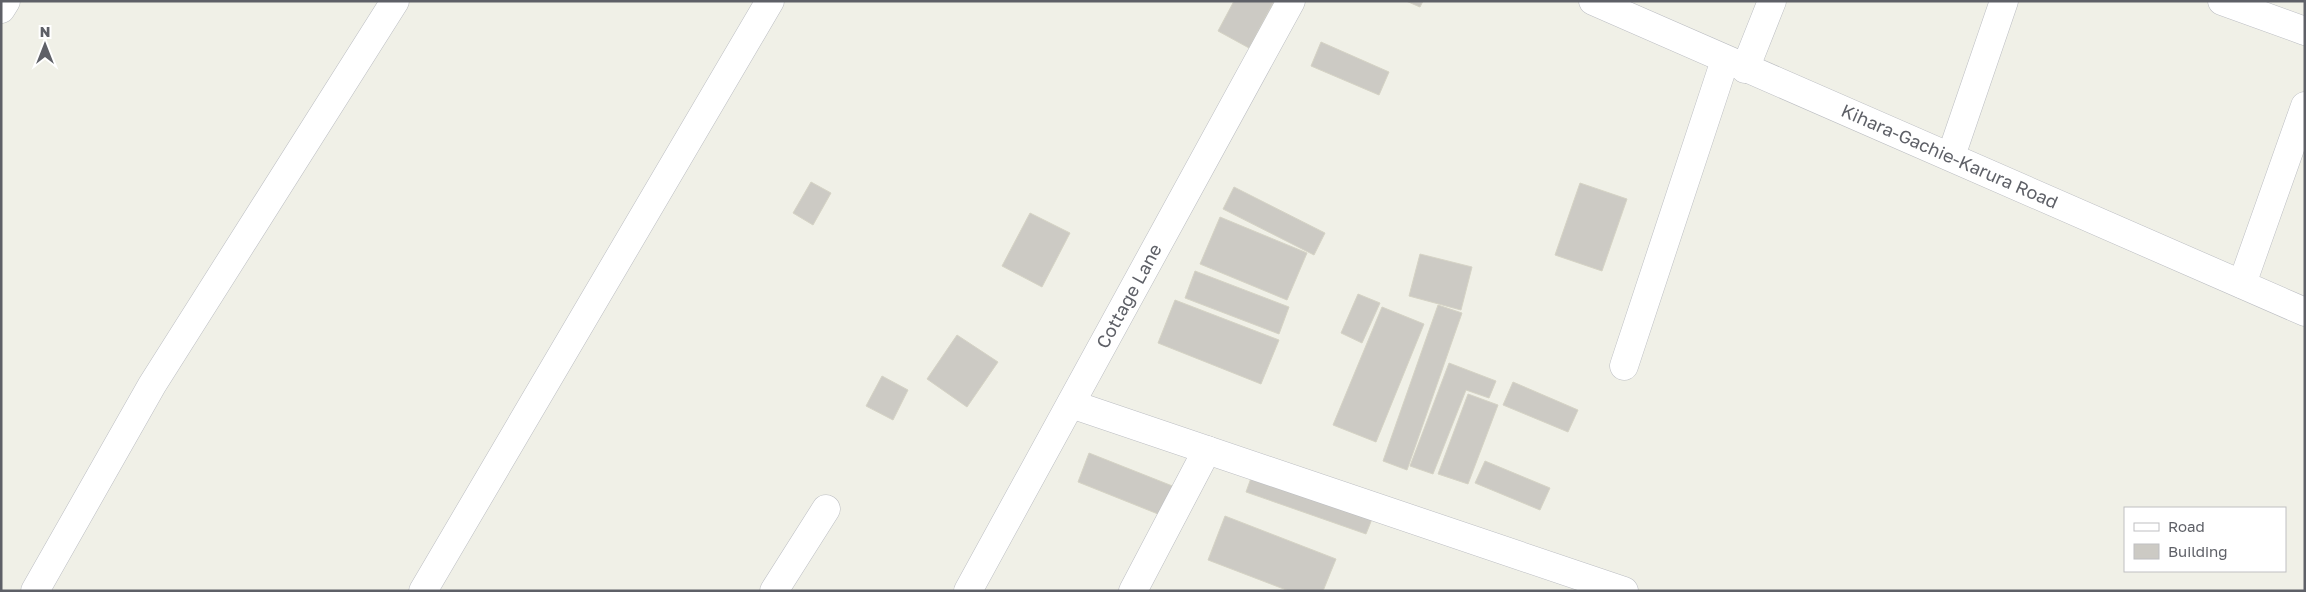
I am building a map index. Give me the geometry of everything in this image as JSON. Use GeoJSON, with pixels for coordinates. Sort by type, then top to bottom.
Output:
{"type":"FeatureCollection","features":[{"type":"Feature","properties":{"kind":"street"},"geometry":{"type":"LineString","coordinates":[[1,9],[6,1]]}},
{"type":"Feature","properties":{"kind":"street"},"geometry":{"type":"LineString","coordinates":[[35,591],[152,384],[395,1]]}},
{"type":"Feature","properties":{"kind":"street"},"geometry":{"type":"LineString","coordinates":[[423,591],[770,1]]}},
{"type":"Feature","properties":{"kind":"street","name":"Cottage Lane"},"geometry":{"type":"LineString","coordinates":[[968,591],[1291,1]]}},
{"type":"Feature","properties":{"kind":"street","name":"Kihara-Gachie-Karura Road"},"geometry":{"type":"LineString","coordinates":[[1593,1],[1735,65],[1951,156],[2305,312]]}},
{"type":"Feature","properties":{"kind":"street"},"geometry":{"type":"LineString","coordinates":[[1624,366],[1735,65],[1772,1]]}},
{"type":"Feature","properties":{"kind":"street"},"geometry":{"type":"LineString","coordinates":[[1951,156],[2004,1]]}},
{"type":"Feature","properties":{"kind":"street"},"geometry":{"type":"LineString","coordinates":[[2222,1],[2305,31]]}},
{"type":"Feature","properties":{"kind":"street"},"geometry":{"type":"LineString","coordinates":[[2242,284],[2305,106]]}},
{"type":"Feature","properties":{"kind":"street"},"geometry":{"type":"LineString","coordinates":[[1071,404],[1624,591]]}},
{"type":"Feature","properties":{"kind":"street"},"geometry":{"type":"LineString","coordinates":[[1133,591],[1207,450]]}},
{"type":"Feature","properties":{"kind":"street"},"geometry":{"type":"LineString","coordinates":[[774,591],[826,509]]}},
{"type":"Feature","properties":{"kind":"building"},"geometry":{"type":"Polygon","coordinates":[[[1234,1],[1274,1],[1249,48],[1218,31],[1234,1]]]}},
{"type":"Feature","properties":{"kind":"building"},"geometry":{"type":"Polygon","coordinates":[[[1406,1],[1423,1],[1420,7],[1406,1]]]}},
{"type":"Feature","properties":{"kind":"building"},"geometry":{"type":"Polygon","coordinates":[[[1321,42],[1389,72],[1379,95],[1311,66],[1321,42]]]}},
{"type":"Feature","properties":{"kind":"building"},"geometry":{"type":"Polygon","coordinates":[[[811,182],[831,193],[813,225],[793,213],[811,182]]]}},
{"type":"Feature","properties":{"kind":"building"},"geometry":{"type":"Polygon","coordinates":[[[1580,183],[1627,199],[1602,271],[1555,255],[1580,183]]]}},
{"type":"Feature","properties":{"kind":"building"},"geometry":{"type":"Polygon","coordinates":[[[1234,187],[1325,233],[1314,255],[1223,209],[1234,187]]]}},
{"type":"Feature","properties":{"kind":"building"},"geometry":{"type":"Polygon","coordinates":[[[1030,213],[1070,233],[1042,287],[1002,266],[1030,213]]]}},
{"type":"Feature","properties":{"kind":"building"},"geometry":{"type":"Polygon","coordinates":[[[1220,217],[1307,253],[1287,300],[1200,264],[1220,217]]]}},
{"type":"Feature","properties":{"kind":"building"},"geometry":{"type":"Polygon","coordinates":[[[1420,254],[1472,267],[1461,310],[1409,296],[1420,254]]]}},
{"type":"Feature","properties":{"kind":"building"},"geometry":{"type":"Polygon","coordinates":[[[1195,271],[1289,307],[1279,334],[1185,298],[1195,271]]]}},
{"type":"Feature","properties":{"kind":"building"},"geometry":{"type":"Polygon","coordinates":[[[1358,294],[1380,303],[1362,343],[1341,333],[1358,294]]]}},
{"type":"Feature","properties":{"kind":"building"},"geometry":{"type":"Polygon","coordinates":[[[1175,300],[1279,340],[1261,384],[1158,343],[1175,300]]]}},
{"type":"Feature","properties":{"kind":"building"},"geometry":{"type":"Polygon","coordinates":[[[1438,305],[1462,313],[1407,470],[1383,461],[1438,305]]]}},
{"type":"Feature","properties":{"kind":"building"},"geometry":{"type":"Polygon","coordinates":[[[1382,307],[1424,324],[1376,442],[1333,425],[1382,307]]]}},
{"type":"Feature","properties":{"kind":"building"},"geometry":{"type":"Polygon","coordinates":[[[957,335],[998,362],[967,407],[927,379],[957,335]]]}},
{"type":"Feature","properties":{"kind":"building"},"geometry":{"type":"Polygon","coordinates":[[[1449,363],[1496,381],[1489,398],[1466,390],[1433,474],[1410,466],[1449,363]]]}},
{"type":"Feature","properties":{"kind":"building"},"geometry":{"type":"Polygon","coordinates":[[[882,376],[908,390],[893,420],[866,406],[882,376]]]}},
{"type":"Feature","properties":{"kind":"building"},"geometry":{"type":"Polygon","coordinates":[[[1513,382],[1578,410],[1568,432],[1503,405],[1513,382]]]}},
{"type":"Feature","properties":{"kind":"building"},"geometry":{"type":"Polygon","coordinates":[[[1468,394],[1498,405],[1468,484],[1438,474],[1468,394]]]}},
{"type":"Feature","properties":{"kind":"building"},"geometry":{"type":"Polygon","coordinates":[[[1089,453],[1180,489],[1168,518],[1078,482],[1089,453]]]}},
{"type":"Feature","properties":{"kind":"building"},"geometry":{"type":"Polygon","coordinates":[[[1485,461],[1550,488],[1540,510],[1475,483],[1485,461]]]}},
{"type":"Feature","properties":{"kind":"building"},"geometry":{"type":"Polygon","coordinates":[[[1255,467],[1376,509],[1366,534],[1246,492],[1255,467]]]}},
{"type":"Feature","properties":{"kind":"building"},"geometry":{"type":"Polygon","coordinates":[[[1225,516],[1336,559],[1323,591],[1289,591],[1208,560],[1225,516]]]}}]}
